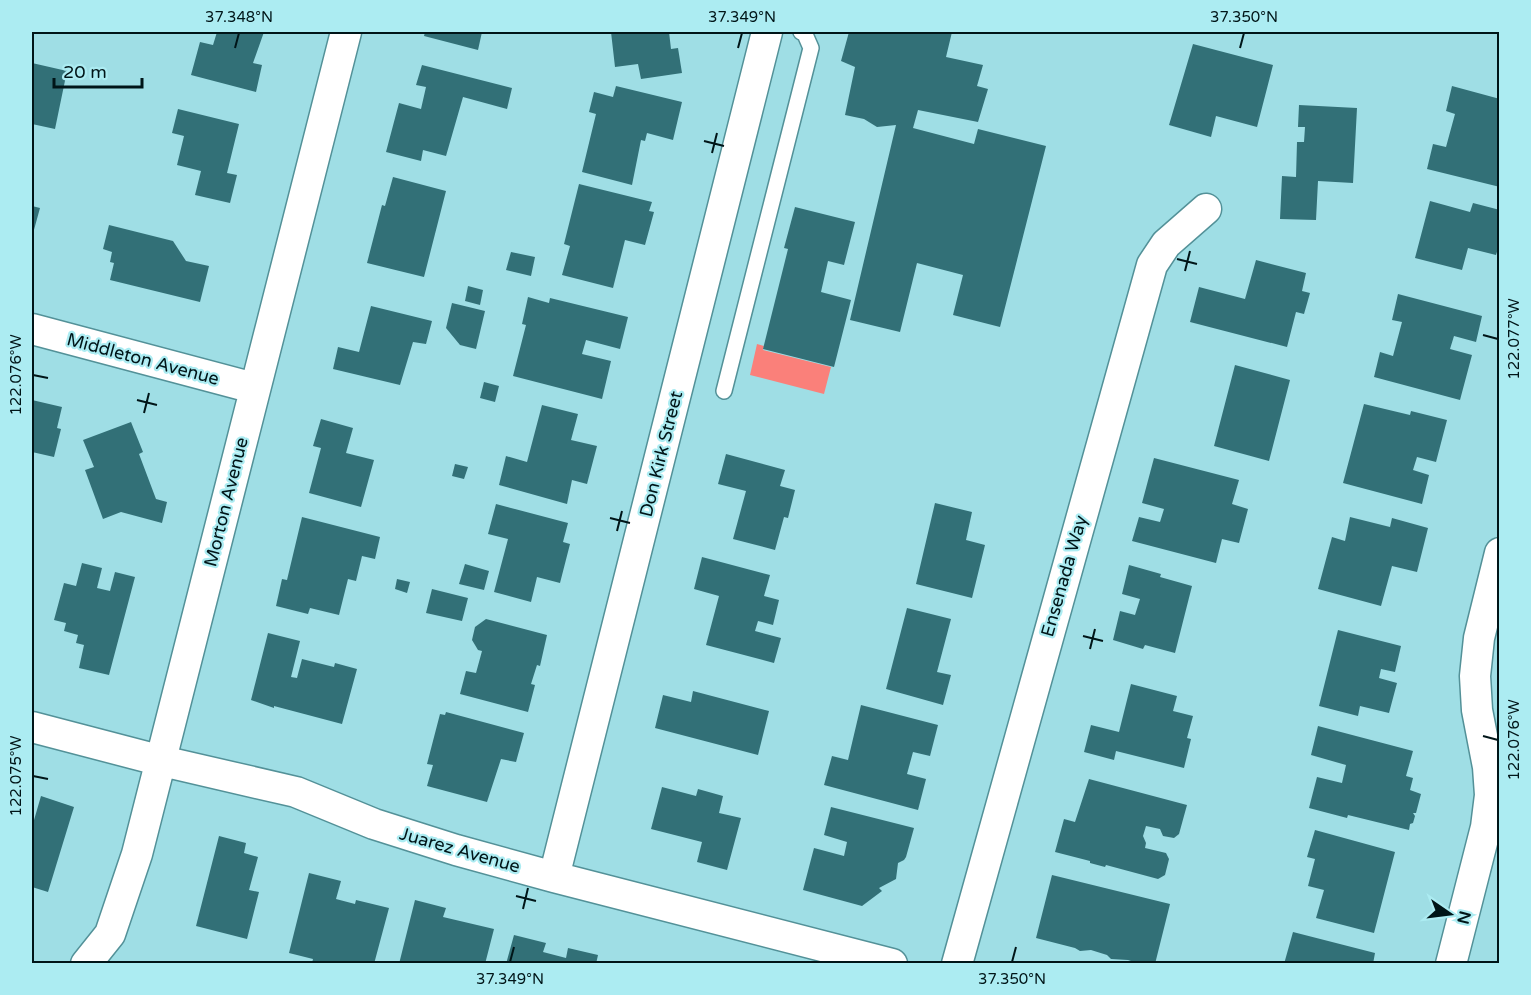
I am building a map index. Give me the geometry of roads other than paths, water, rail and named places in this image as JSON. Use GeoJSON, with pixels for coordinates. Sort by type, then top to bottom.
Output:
{"type":"FeatureCollection","features":[{"type":"Feature","properties":{"kind":"street","name":"Morton Avenue"},"geometry":{"type":"LineString","coordinates":[[86,963],[110,934],[137,854],[346,32]]}},
{"type":"Feature","properties":{"kind":"street","name":"Don Kirk Street"},"geometry":{"type":"LineString","coordinates":[[554,877],[767,32]]}},
{"type":"Feature","properties":{"kind":"street","name":"Ensenada Way"},"geometry":{"type":"LineString","coordinates":[[957,963],[1152,265],[1166,244],[1206,209]]}},
{"type":"Feature","properties":{"kind":"street","name":"Middleton Avenue"},"geometry":{"type":"LineString","coordinates":[[32,329],[254,388]]}},
{"type":"Feature","properties":{"kind":"street"},"geometry":{"type":"LineString","coordinates":[[1451,963],[1486,827],[1490,795],[1488,767],[1477,710],[1475,676],[1479,638],[1500,553]]}},
{"type":"Feature","properties":{"kind":"street","name":"Juarez Avenue"},"geometry":{"type":"LineString","coordinates":[[32,727],[162,761],[296,792],[374,824],[554,877],[892,963]]}},
{"type":"Feature","properties":{"kind":"lane"},"geometry":{"type":"LineString","coordinates":[[724,391],[811,48],[804,32],[801,32]]}}]}
